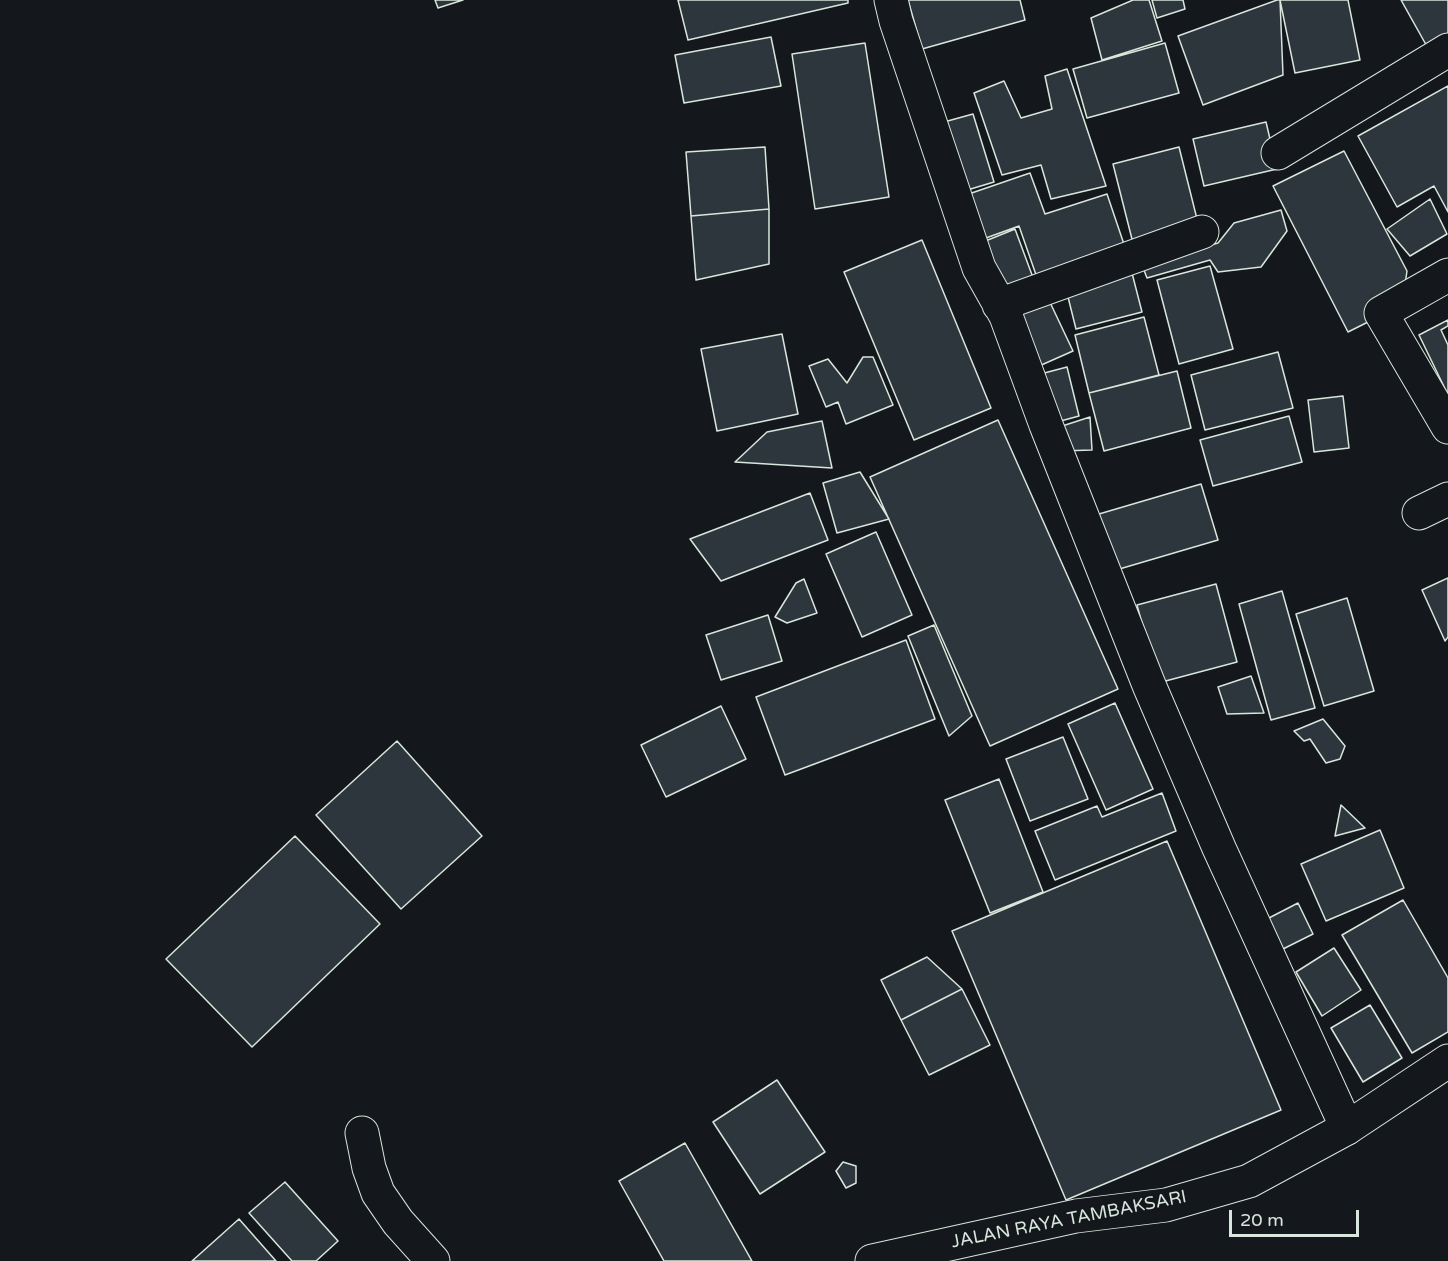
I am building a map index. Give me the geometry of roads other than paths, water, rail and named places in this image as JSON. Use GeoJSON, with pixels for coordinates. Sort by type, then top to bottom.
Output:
{"type":"FeatureCollection","features":[{"type":"Feature","properties":{"kind":"street"},"geometry":{"type":"LineString","coordinates":[[891,0],[896,21],[979,268],[1006,316],[1050,435],[1149,685],[1224,859],[1347,1128]]}},
{"type":"Feature","properties":{"kind":"street"},"geometry":{"type":"LineString","coordinates":[[1278,153],[1448,50]]}},
{"type":"Feature","properties":{"kind":"street"},"geometry":{"type":"LineString","coordinates":[[999,304],[1202,232]]}},
{"type":"Feature","properties":{"kind":"street"},"geometry":{"type":"LineString","coordinates":[[1448,275],[1381,313],[1448,427]]}},
{"type":"Feature","properties":{"kind":"street"},"geometry":{"type":"LineString","coordinates":[[1419,513],[1448,499]]}},
{"type":"Feature","properties":{"kind":"street","name":"JALAN RAYA TAMBAKSARI"},"geometry":{"type":"LineString","coordinates":[[872,1261],[1076,1216],[1166,1205],[1249,1181],[1347,1128],[1448,1061]]}},
{"type":"Feature","properties":{"kind":"street"},"geometry":{"type":"LineString","coordinates":[[362,1133],[369,1168],[378,1193],[398,1222],[433,1261]]}}]}
